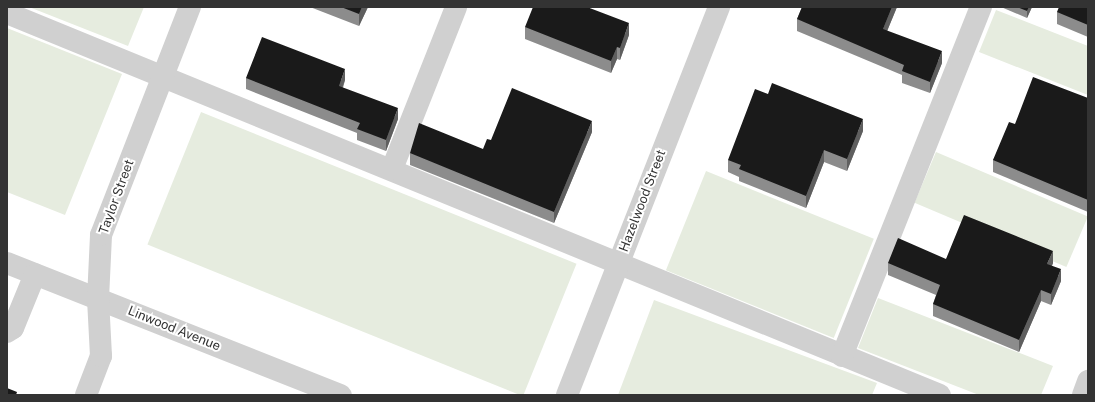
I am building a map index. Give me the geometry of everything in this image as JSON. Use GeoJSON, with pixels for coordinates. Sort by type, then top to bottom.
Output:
{"type":"FeatureCollection","features":[{"type":"Feature","properties":{"kind":"street","name":"Taylor Street"},"geometry":{"type":"LineString","coordinates":[[86,395],[101,356],[98,299],[101,235],[190,7]]}},
{"type":"Feature","properties":{"kind":"street"},"geometry":{"type":"LineString","coordinates":[[392,169],[456,7]]}},
{"type":"Feature","properties":{"kind":"street","name":"Hazelwood Street"},"geometry":{"type":"LineString","coordinates":[[567,395],[719,7]]}},
{"type":"Feature","properties":{"kind":"street"},"geometry":{"type":"LineString","coordinates":[[842,356],[981,7]]}},
{"type":"Feature","properties":{"kind":"street"},"geometry":{"type":"LineString","coordinates":[[7,13],[164,74],[618,264],[940,395]]}},
{"type":"Feature","properties":{"kind":"street","name":"Linwood Avenue"},"geometry":{"type":"LineString","coordinates":[[7,263],[340,395]]}},
{"type":"Feature","properties":{"kind":"street"},"geometry":{"type":"LineString","coordinates":[[7,332],[13,328],[34,274]]}},
{"type":"Feature","properties":{"kind":"street"},"geometry":{"type":"LineString","coordinates":[[1082,395],[1088,381]]}},
{"type":"Feature","properties":{"kind":"shaded area"},"geometry":{"type":"Polygon","coordinates":[[[29,7],[144,7],[128,46],[29,7]]]}},
{"type":"Feature","properties":{"kind":"shaded area"},"geometry":{"type":"Polygon","coordinates":[[[996,10],[1088,46],[1088,95],[979,52],[996,10]]]}},
{"type":"Feature","properties":{"kind":"shaded area"},"geometry":{"type":"Polygon","coordinates":[[[7,28],[122,74],[65,215],[7,192],[7,28]]]}},
{"type":"Feature","properties":{"kind":"shaded area"},"geometry":{"type":"Polygon","coordinates":[[[201,112],[577,264],[523,395],[520,395],[147,245],[201,112]]]}},
{"type":"Feature","properties":{"kind":"shaded area"},"geometry":{"type":"Polygon","coordinates":[[[936,152],[1088,216],[1066,267],[915,203],[936,152]]]}},
{"type":"Feature","properties":{"kind":"shaded area"},"geometry":{"type":"Polygon","coordinates":[[[706,171],[874,239],[834,338],[666,270],[706,171]]]}},
{"type":"Feature","properties":{"kind":"shaded area"},"geometry":{"type":"Polygon","coordinates":[[[878,298],[1053,366],[1041,395],[979,395],[858,348],[878,298]]]}},
{"type":"Feature","properties":{"kind":"shaded area"},"geometry":{"type":"Polygon","coordinates":[[[654,300],[877,383],[872,395],[618,395],[654,300]]]}},
{"type":"Feature","properties":{"kind":"building"},"geometry":{"type":"Polygon","coordinates":[[[341,7],[362,7],[359,14],[341,7]]]}},
{"type":"Feature","properties":{"kind":"building"},"geometry":{"type":"Polygon","coordinates":[[[533,7],[587,7],[629,23],[620,48],[617,47],[611,61],[525,27],[533,7]]]}},
{"type":"Feature","properties":{"kind":"building"},"geometry":{"type":"Polygon","coordinates":[[[802,7],[892,7],[883,29],[942,51],[930,82],[902,71],[904,65],[797,19],[802,7]]]}},
{"type":"Feature","properties":{"kind":"building"},"geometry":{"type":"Polygon","coordinates":[[[1017,7],[1029,7],[1027,11],[1017,7]]]}},
{"type":"Feature","properties":{"kind":"building"},"geometry":{"type":"Polygon","coordinates":[[[1059,7],[1088,7],[1088,25],[1057,12],[1059,7]]]}},
{"type":"Feature","properties":{"kind":"building"},"geometry":{"type":"Polygon","coordinates":[[[262,37],[345,69],[339,86],[398,108],[386,140],[357,129],[360,123],[246,78],[262,37]]]}},
{"type":"Feature","properties":{"kind":"building"},"geometry":{"type":"Polygon","coordinates":[[[1033,77],[1088,98],[1088,200],[993,160],[1009,122],[1015,124],[1033,77]]]}},
{"type":"Feature","properties":{"kind":"building"},"geometry":{"type":"Polygon","coordinates":[[[772,83],[863,119],[847,159],[824,150],[806,196],[739,169],[741,165],[728,160],[755,89],[768,94],[772,83]]]}},
{"type":"Feature","properties":{"kind":"building"},"geometry":{"type":"Polygon","coordinates":[[[512,88],[592,121],[554,212],[410,153],[419,123],[483,149],[487,139],[491,140],[512,88]]]}},
{"type":"Feature","properties":{"kind":"building"},"geometry":{"type":"Polygon","coordinates":[[[964,215],[1053,251],[1047,264],[1061,269],[1051,294],[1041,290],[1019,340],[933,304],[940,285],[888,263],[898,238],[946,259],[964,215]]]}},
{"type":"Feature","properties":{"kind":"building"},"geometry":{"type":"Polygon","coordinates":[[[7,388],[17,392],[16,395],[7,395],[7,388]]]}}]}
